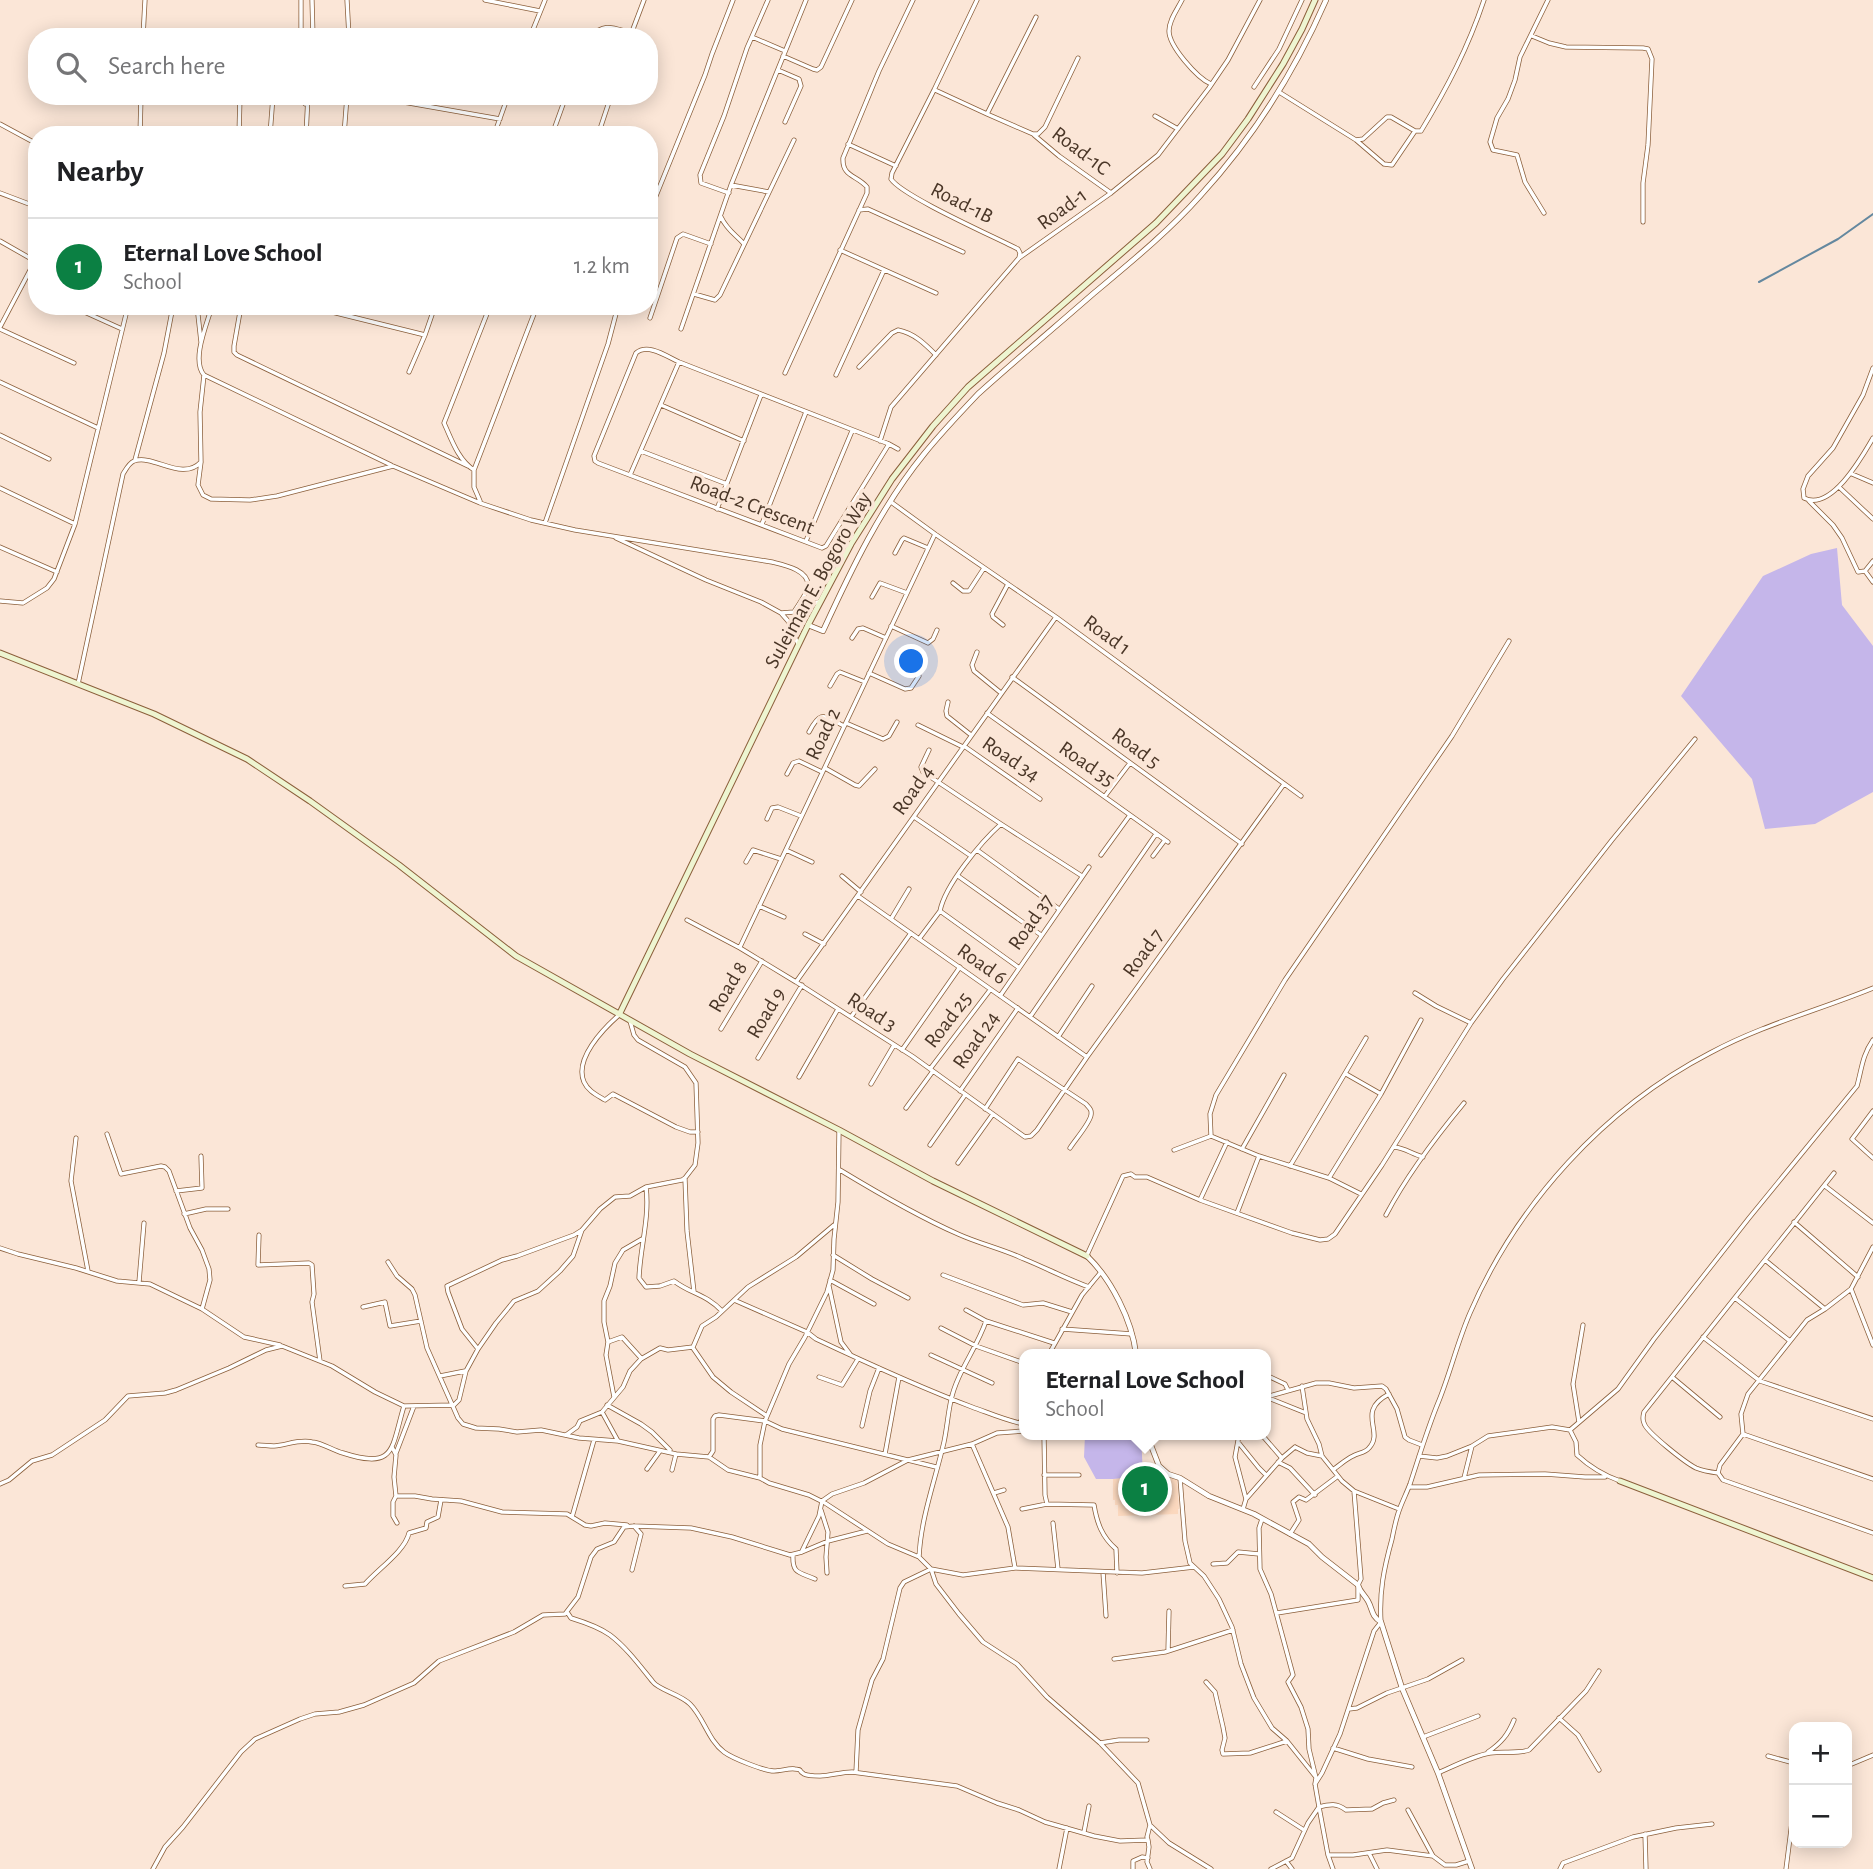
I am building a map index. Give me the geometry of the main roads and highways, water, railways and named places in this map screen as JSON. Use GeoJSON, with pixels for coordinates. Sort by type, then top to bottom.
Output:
{"type":"FeatureCollection","features":[{"type":"Feature","properties":{"kind":"main road","name":"Suleiman E. Bogoro Way"},"geometry":{"type":"LineString","coordinates":[[620,1013],[798,644],[851,544],[892,479],[951,404],[1156,223],[1222,153],[1248,119],[1283,64],[1315,0]]}},
{"type":"Feature","properties":{"kind":"main road"},"geometry":{"type":"LineString","coordinates":[[0,653],[154,714],[247,759],[399,864],[516,956],[690,1054],[933,1181],[1087,1256]]}},
{"type":"Feature","properties":{"kind":"main road"},"geometry":{"type":"LineString","coordinates":[[1620,1481],[1873,1578]]}},
{"type":"Feature","properties":{"kind":"waterway"},"geometry":{"type":"LineString","coordinates":[[1759,282],[1838,239],[1873,214]]}},
{"type":"Feature","properties":{"kind":"place","name":"Eternal Love School"},"geometry":{"type":"Point","coordinates":[1145,1489]}}]}
